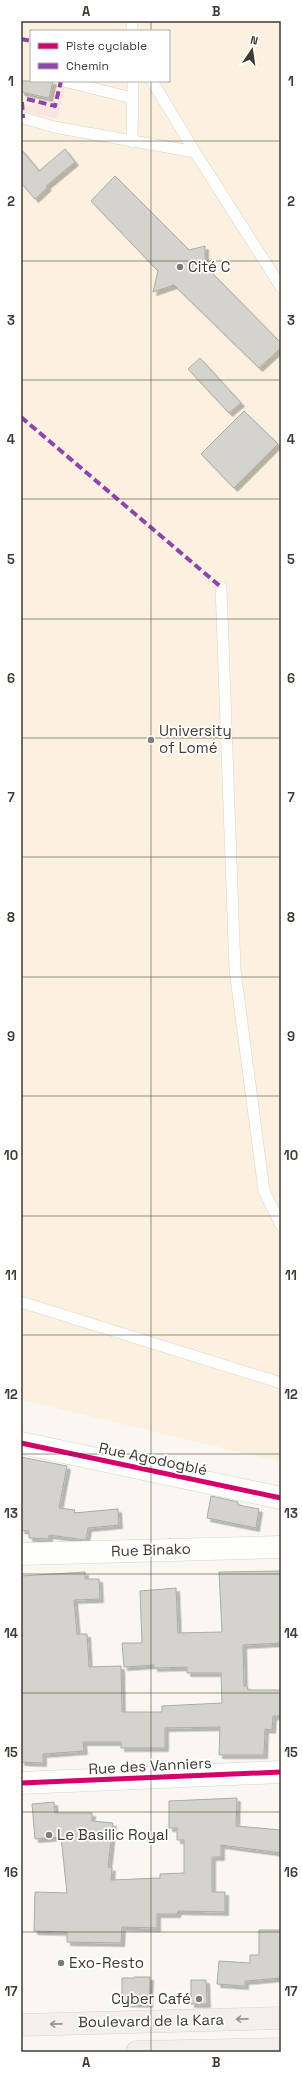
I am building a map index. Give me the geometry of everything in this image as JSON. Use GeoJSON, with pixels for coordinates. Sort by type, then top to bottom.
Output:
{"type":"FeatureCollection","features":[{"type":"Feature","properties":{"kind":"main road","name":"Boulevard de la Kara"},"geometry":{"type":"LineString","coordinates":[[21,2025],[281,2018]]}},
{"type":"Feature","properties":{"kind":"main road","name":"Boulevard de la Kara"},"geometry":{"type":"LineString","coordinates":[[138,2052],[281,2049]]}},
{"type":"Feature","properties":{"kind":"street","name":"Rue Agodogblé"},"geometry":{"type":"LineString","coordinates":[[21,1443],[281,1498]]}},
{"type":"Feature","properties":{"kind":"street","name":"Rue Binako"},"geometry":{"type":"LineString","coordinates":[[21,1554],[281,1547]]}},
{"type":"Feature","properties":{"kind":"street","name":"Rue des Vanniers"},"geometry":{"type":"LineString","coordinates":[[21,1783],[281,1772]]}},
{"type":"Feature","properties":{"kind":"lane"},"geometry":{"type":"LineString","coordinates":[[68,82],[132,98]]}},
{"type":"Feature","properties":{"kind":"lane"},"geometry":{"type":"LineString","coordinates":[[132,142],[133,82]]}},
{"type":"Feature","properties":{"kind":"lane"},"geometry":{"type":"LineString","coordinates":[[153,82],[195,152],[281,287]]}},
{"type":"Feature","properties":{"kind":"lane"},"geometry":{"type":"LineString","coordinates":[[21,117],[54,127],[195,152]]}},
{"type":"Feature","properties":{"kind":"lane"},"geometry":{"type":"LineString","coordinates":[[221,587],[235,970],[264,1191],[281,1225]]}},
{"type":"Feature","properties":{"kind":"lane"},"geometry":{"type":"LineString","coordinates":[[21,1302],[281,1383]]}},
{"type":"Feature","properties":{"kind":"shaded area","name":"University of Lomé"},"geometry":{"type":"Polygon","coordinates":[[[21,21],[281,21],[281,1462],[21,1400],[21,21]]]}},
{"type":"Feature","properties":{"kind":"shaded area"},"geometry":{"type":"Polygon","coordinates":[[[62,87],[65,88],[57,119],[21,110],[21,104],[33,107],[34,103],[57,109],[62,87]]]}},
{"type":"Feature","properties":{"kind":"building"},"geometry":{"type":"Polygon","coordinates":[[[21,81],[53,82],[49,98],[21,92],[21,81]]]}},
{"type":"Feature","properties":{"kind":"building"},"geometry":{"type":"Polygon","coordinates":[[[21,149],[39,171],[65,149],[75,162],[46,186],[48,187],[35,199],[21,183],[21,149]]]}},
{"type":"Feature","properties":{"kind":"building","name":"Cité C"},"geometry":{"type":"Polygon","coordinates":[[[115,176],[189,250],[205,246],[205,266],[281,343],[281,348],[259,368],[174,285],[153,292],[158,271],[91,201],[115,176]]]}},
{"type":"Feature","properties":{"kind":"building"},"geometry":{"type":"Polygon","coordinates":[[[200,358],[241,403],[229,413],[188,369],[200,358]]]}},
{"type":"Feature","properties":{"kind":"building"},"geometry":{"type":"Polygon","coordinates":[[[244,411],[278,444],[234,488],[201,454],[244,411]]]}},
{"type":"Feature","properties":{"kind":"building"},"geometry":{"type":"Polygon","coordinates":[[[21,1457],[67,1466],[59,1508],[75,1510],[74,1513],[118,1509],[119,1525],[88,1528],[86,1540],[49,1535],[49,1539],[29,1538],[29,1531],[21,1530],[21,1457]]]}},
{"type":"Feature","properties":{"kind":"building"},"geometry":{"type":"Polygon","coordinates":[[[211,1496],[238,1502],[238,1505],[259,1509],[256,1528],[207,1518],[211,1496]]]}},
{"type":"Feature","properties":{"kind":"building"},"geometry":{"type":"Polygon","coordinates":[[[281,1571],[281,1643],[243,1645],[244,1686],[247,1686],[248,1690],[281,1690],[281,1716],[273,1716],[272,1730],[265,1729],[264,1755],[219,1755],[220,1727],[165,1728],[165,1748],[121,1748],[121,1742],[83,1742],[84,1751],[43,1754],[43,1763],[21,1762],[21,1576],[85,1572],[85,1579],[99,1579],[100,1599],[74,1600],[77,1634],[87,1634],[89,1667],[121,1666],[122,1712],[162,1712],[162,1706],[222,1703],[221,1673],[187,1673],[187,1667],[154,1668],[154,1665],[124,1667],[122,1643],[142,1643],[140,1591],[176,1588],[178,1633],[222,1632],[219,1572],[281,1571]]]}},
{"type":"Feature","properties":{"kind":"building"},"geometry":{"type":"Polygon","coordinates":[[[237,1798],[236,1826],[281,1830],[281,1853],[221,1845],[221,1857],[212,1857],[212,1892],[225,1892],[225,1912],[178,1911],[177,1914],[157,1914],[157,1928],[122,1927],[121,1943],[67,1942],[67,1932],[34,1931],[35,1892],[67,1893],[61,1837],[35,1839],[32,1804],[54,1802],[55,1813],[92,1813],[92,1821],[113,1823],[108,1867],[112,1868],[111,1880],[160,1878],[160,1874],[184,1873],[184,1840],[177,1840],[177,1828],[169,1828],[169,1801],[237,1798]]]}},
{"type":"Feature","properties":{"kind":"building"},"geometry":{"type":"Polygon","coordinates":[[[259,1930],[281,1930],[281,1978],[245,1981],[245,1986],[217,1984],[219,1961],[250,1963],[250,1955],[259,1955],[259,1930]]]}},
{"type":"Feature","properties":{"kind":"building"},"geometry":{"type":"Polygon","coordinates":[[[150,1977],[149,2004],[122,2003],[122,1978],[150,1977]]]}},
{"type":"Feature","properties":{"kind":"building"},"geometry":{"type":"Polygon","coordinates":[[[191,1980],[206,1980],[207,2004],[191,2004],[191,1980]]]}},
{"type":"Feature","properties":{"kind":"marked path"},"geometry":{"type":"LineString","coordinates":[[21,39],[30,41]]}},
{"type":"Feature","properties":{"kind":"marked path"},"geometry":{"type":"LineString","coordinates":[[27,99],[55,106],[61,82]]}},
{"type":"Feature","properties":{"kind":"marked path"},"geometry":{"type":"LineString","coordinates":[[22,102],[23,118]]}},
{"type":"Feature","properties":{"kind":"marked path"},"geometry":{"type":"LineString","coordinates":[[21,417],[221,587]]}},
{"type":"Feature","properties":{"kind":"cycle path"},"geometry":{"type":"LineString","coordinates":[[21,1443],[281,1498]]}},
{"type":"Feature","properties":{"kind":"cycle path"},"geometry":{"type":"LineString","coordinates":[[21,1783],[281,1772]]}},
{"type":"Feature","properties":{"kind":"place","name":"Cité C"},"geometry":{"type":"Point","coordinates":[180,267]}},
{"type":"Feature","properties":{"kind":"place","name":"University of Lomé"},"geometry":{"type":"Point","coordinates":[151,740]}},
{"type":"Feature","properties":{"kind":"place","name":"Le Basilic Royal"},"geometry":{"type":"Point","coordinates":[49,1835]}},
{"type":"Feature","properties":{"kind":"place","name":"Exo-Resto"},"geometry":{"type":"Point","coordinates":[61,1963]}},
{"type":"Feature","properties":{"kind":"place","name":"Cyber Café"},"geometry":{"type":"Point","coordinates":[199,1999]}}]}
